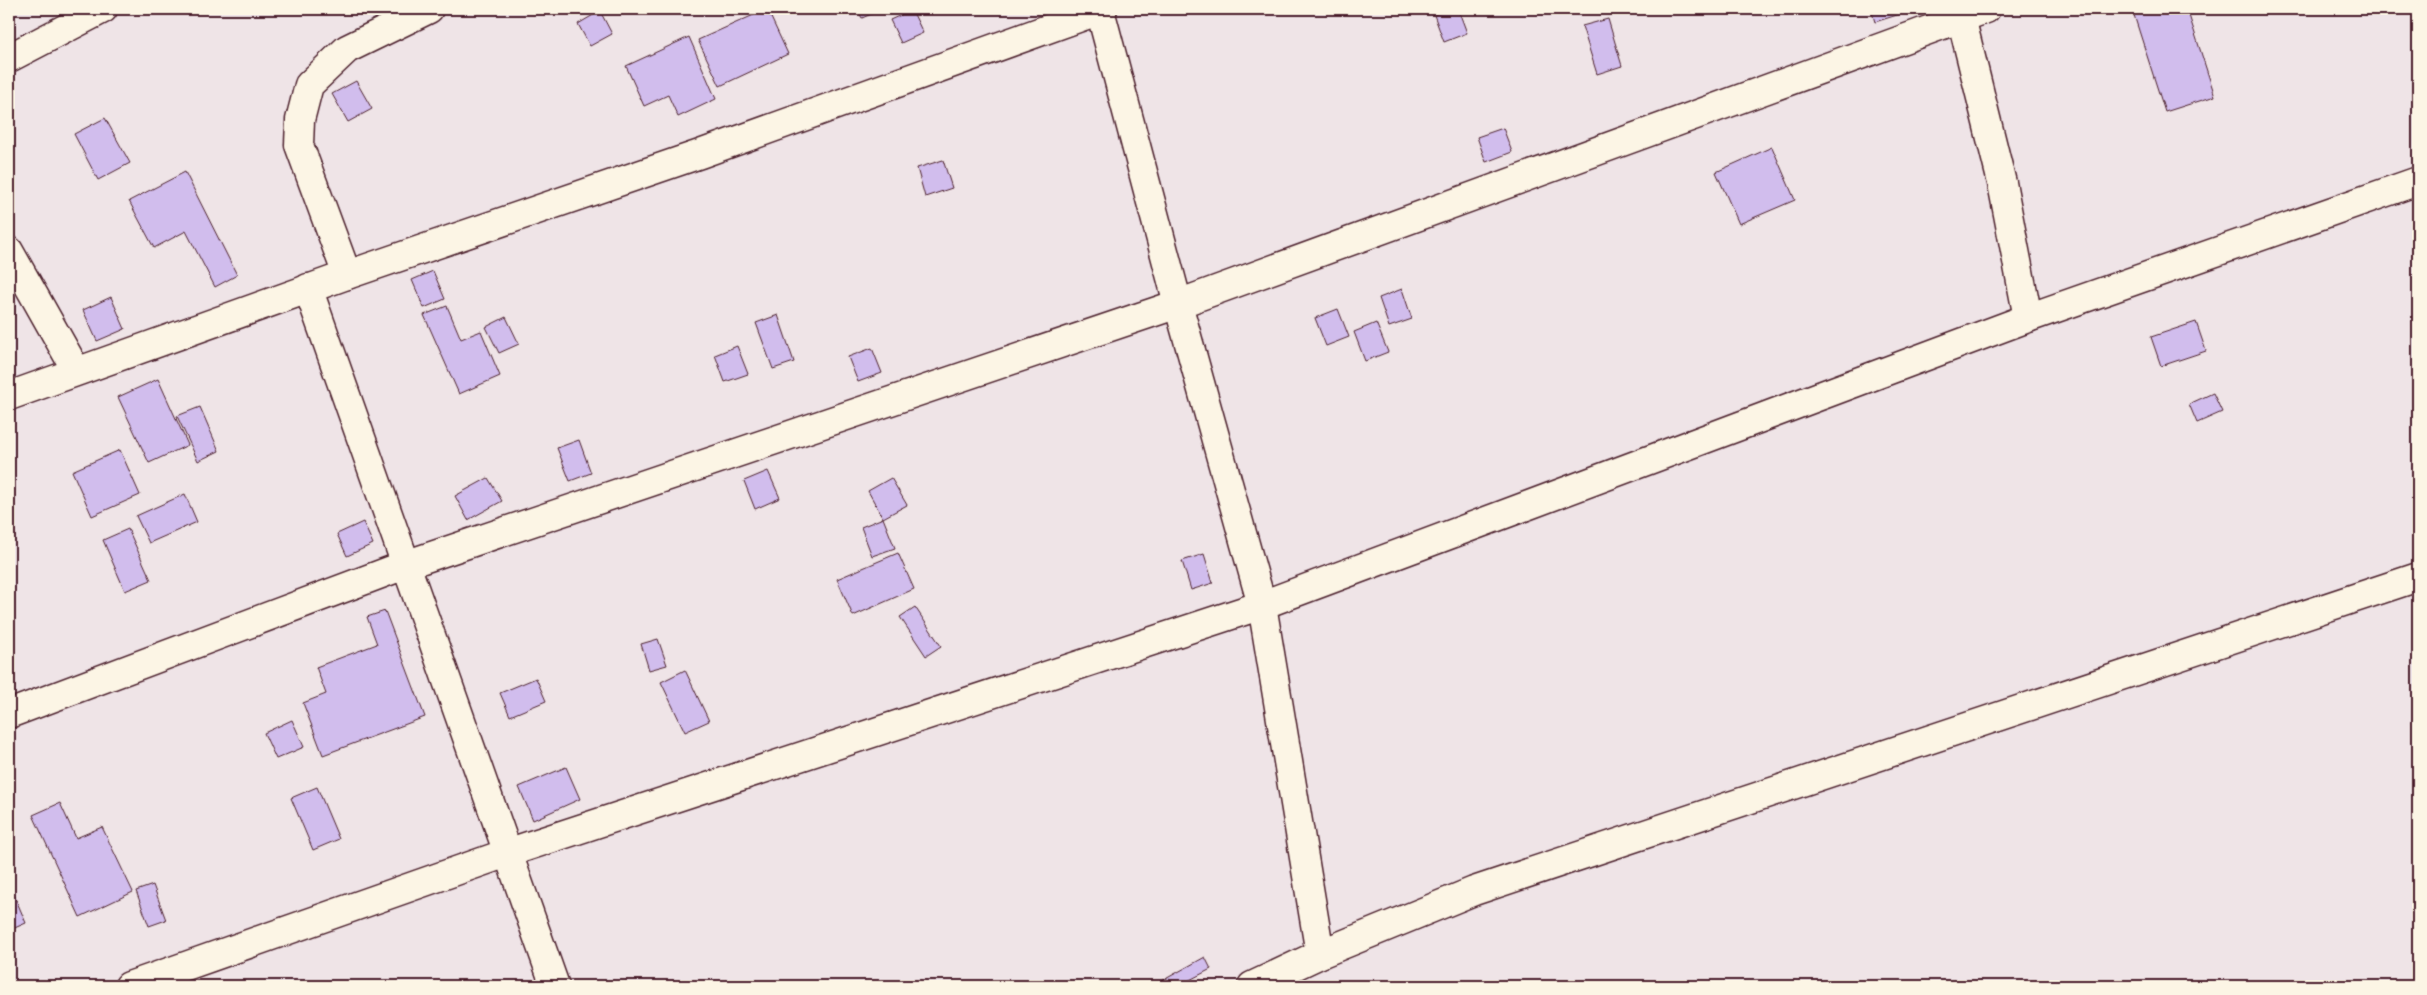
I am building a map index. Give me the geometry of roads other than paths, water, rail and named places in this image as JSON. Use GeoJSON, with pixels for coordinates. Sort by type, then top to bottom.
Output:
{"type":"FeatureCollection","features":[{"type":"Feature","properties":{"kind":"street"},"geometry":{"type":"LineString","coordinates":[[9,58],[103,9]]}},
{"type":"Feature","properties":{"kind":"street"},"geometry":{"type":"LineString","coordinates":[[348,275],[299,145],[300,120],[309,85],[347,49],[429,9]]}},
{"type":"Feature","properties":{"kind":"street"},"geometry":{"type":"LineString","coordinates":[[9,396],[76,370],[710,150],[1102,9],[1178,304],[1262,605],[1320,954]]}},
{"type":"Feature","properties":{"kind":"street"},"geometry":{"type":"LineString","coordinates":[[9,714],[405,565],[1178,304],[1969,12],[2028,318]]}},
{"type":"Feature","properties":{"kind":"street"},"geometry":{"type":"LineString","coordinates":[[129,986],[507,853],[1262,605],[2028,318],[2418,181]]}},
{"type":"Feature","properties":{"kind":"street"},"geometry":{"type":"LineString","coordinates":[[9,250],[76,370]]}},
{"type":"Feature","properties":{"kind":"street"},"geometry":{"type":"LineString","coordinates":[[308,288],[555,986]]}},
{"type":"Feature","properties":{"kind":"street"},"geometry":{"type":"LineString","coordinates":[[1252,986],[1320,954],[1474,891],[2418,577]]}}]}
